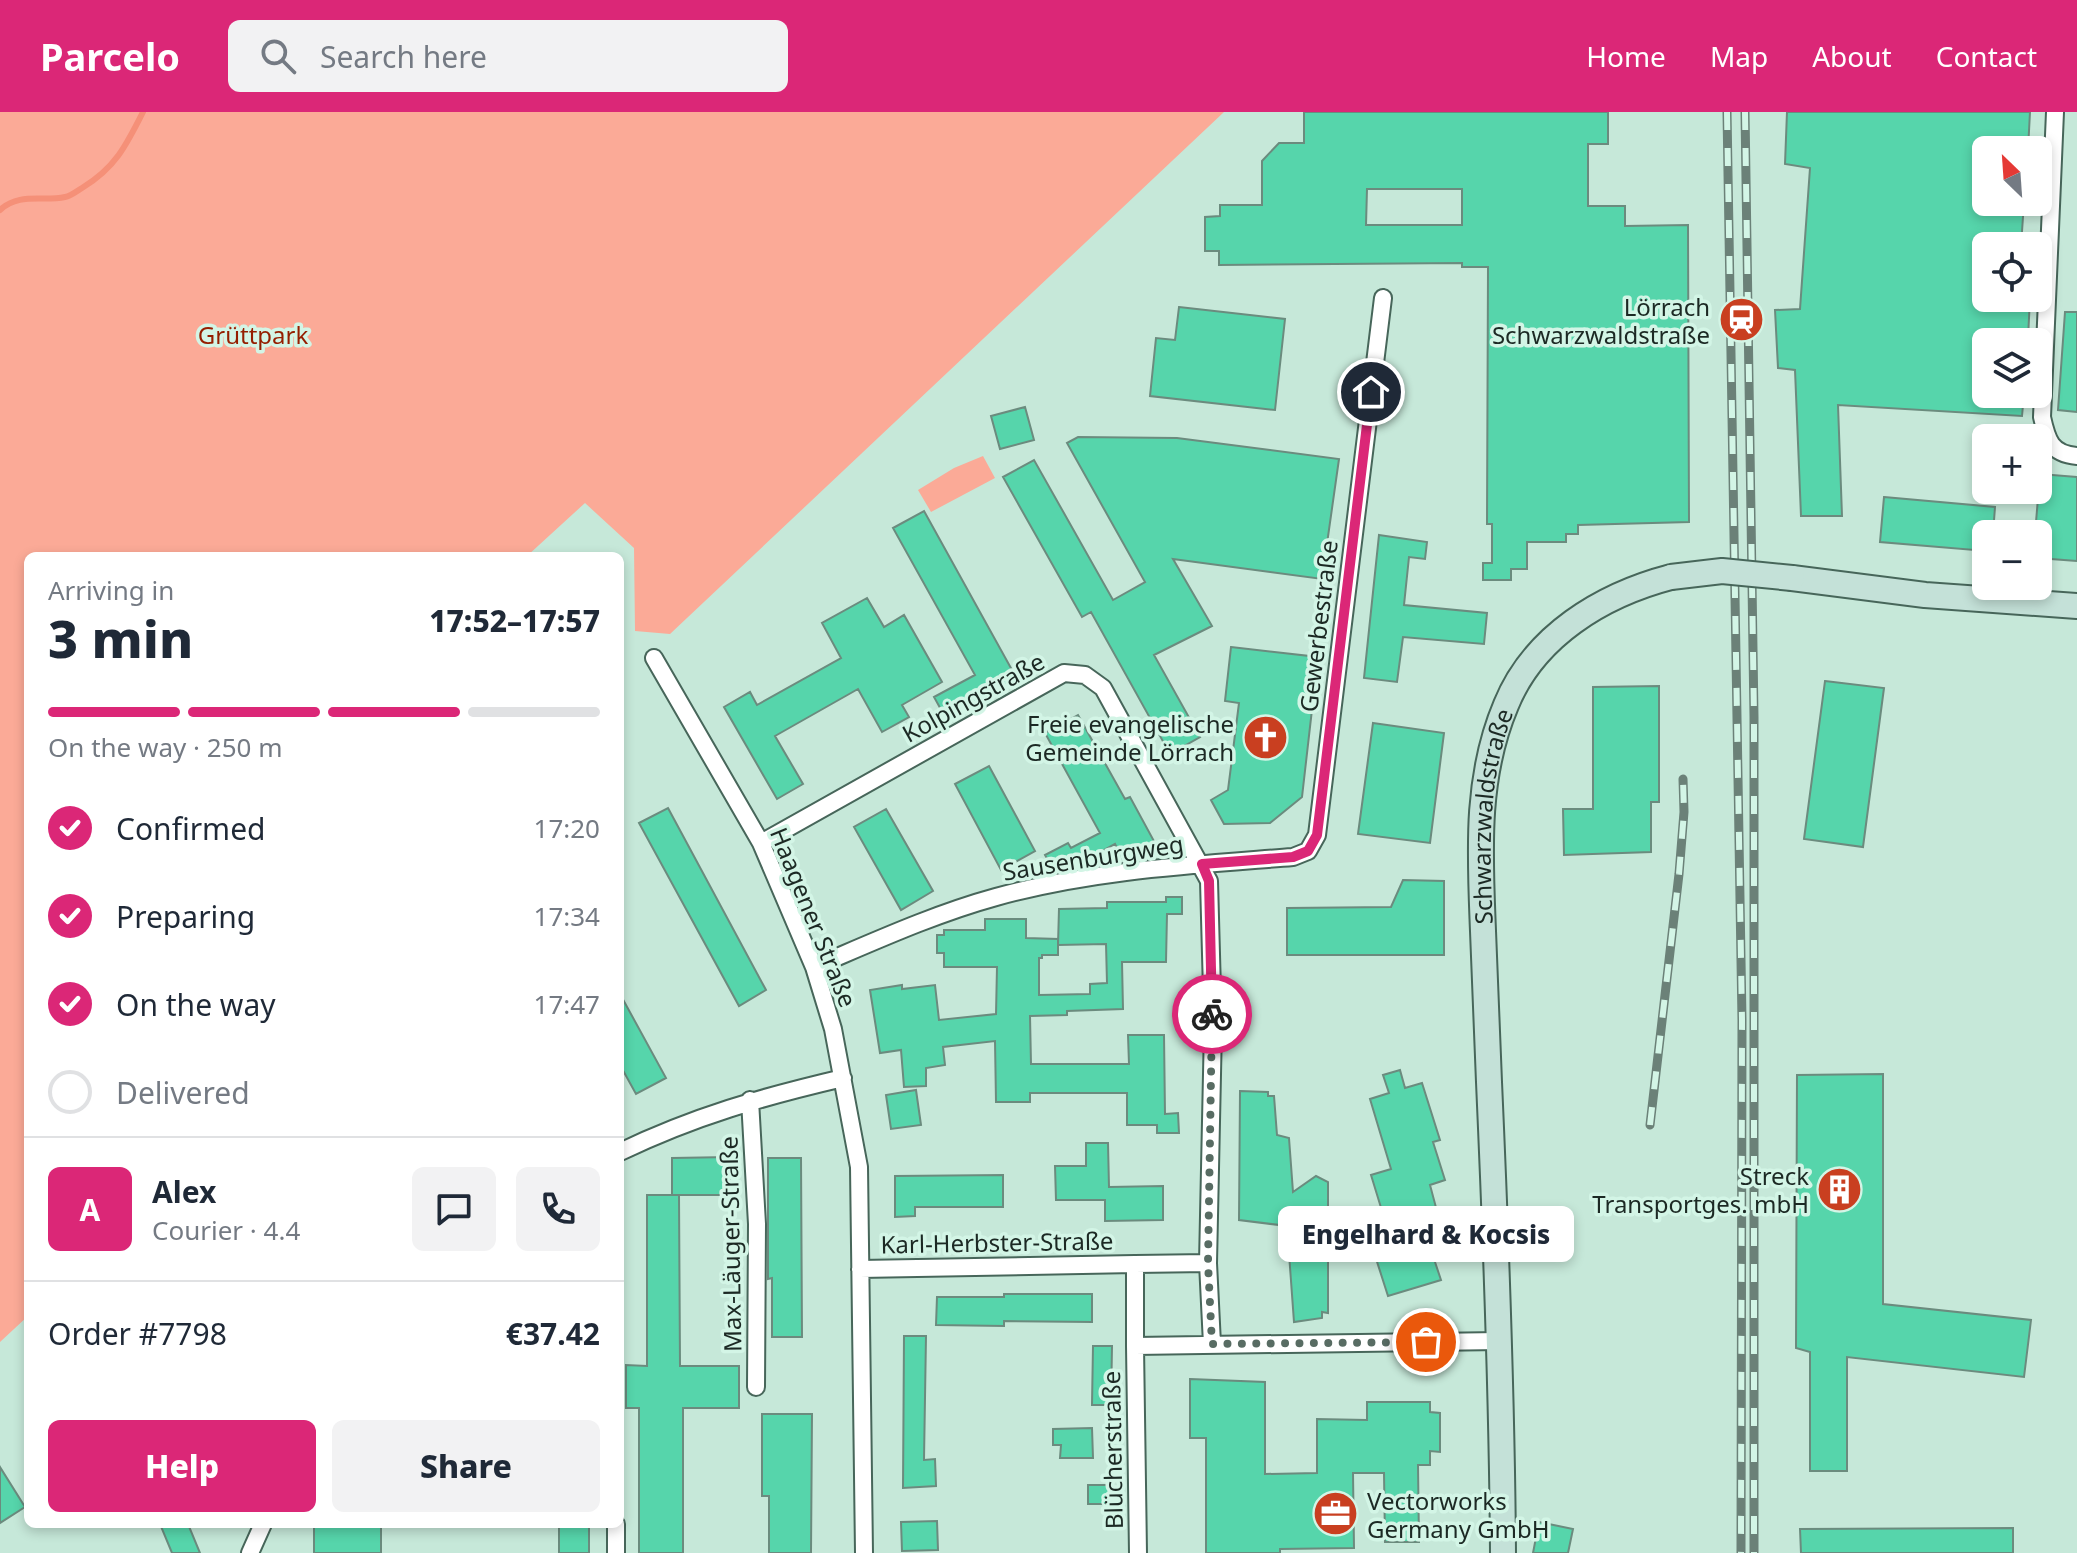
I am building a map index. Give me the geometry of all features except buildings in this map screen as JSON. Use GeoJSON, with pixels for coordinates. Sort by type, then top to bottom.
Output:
{"type":"FeatureCollection","features":[{"type":"Feature","properties":{"kind":"main road","name":"Schwarzwaldstraße"},"geometry":{"type":"LineString","coordinates":[[1503,1553],[1500,1341],[1481,883],[1481,814],[1489,752],[1506,703],[1530,662],[1582,614],[1615,596],[1671,577],[1722,571],[1925,595],[2077,606]]}},
{"type":"Feature","properties":{"kind":"street"},"geometry":{"type":"LineString","coordinates":[[2055,112],[2042,417],[2047,440],[2064,455],[2077,456]]}},
{"type":"Feature","properties":{"kind":"street","name":"Gewerbestraße"},"geometry":{"type":"LineString","coordinates":[[1202,864],[1293,857],[1308,851],[1317,835],[1383,298]]}},
{"type":"Feature","properties":{"kind":"street","name":"Haagener Straße"},"geometry":{"type":"LineString","coordinates":[[654,658],[761,843],[814,967],[833,1029],[859,1167],[864,1553]]}},
{"type":"Feature","properties":{"kind":"street","name":"Kolpingstraße"},"geometry":{"type":"LineString","coordinates":[[761,843],[1064,673],[1085,675],[1103,688],[1209,881],[1213,1027],[1208,1263],[1212,1344]]}},
{"type":"Feature","properties":{"kind":"street","name":"Sausenburgweg"},"geometry":{"type":"LineString","coordinates":[[814,967],[995,897],[1079,879],[1149,868],[1202,864]]}},
{"type":"Feature","properties":{"kind":"street"},"geometry":{"type":"LineString","coordinates":[[624,1150],[667,1130],[750,1100],[843,1078]]}},
{"type":"Feature","properties":{"kind":"street","name":"Max-Läuger-Straße"},"geometry":{"type":"LineString","coordinates":[[750,1100],[757,1224],[756,1387]]}},
{"type":"Feature","properties":{"kind":"street","name":"Karl-Herbster-Straße"},"geometry":{"type":"LineString","coordinates":[[860,1269],[1208,1263]]}},
{"type":"Feature","properties":{"kind":"street","name":"Blücherstraße"},"geometry":{"type":"LineString","coordinates":[[1135,1264],[1138,1553]]}},
{"type":"Feature","properties":{"kind":"street"},"geometry":{"type":"LineString","coordinates":[[1135,1346],[1500,1341]]}},
{"type":"Feature","properties":{"kind":"street"},"geometry":{"type":"LineString","coordinates":[[250,1553],[261,1528]]}},
{"type":"Feature","properties":{"kind":"street"},"geometry":{"type":"LineString","coordinates":[[616,1528],[616,1553]]}},
{"type":"Feature","properties":{"kind":"green space","name":"Grüttpark"},"geometry":{"type":"Polygon","coordinates":[[[0,112],[1224,112],[670,634],[635,631],[634,548],[585,503],[531,552],[24,552],[24,1320],[0,1342],[0,112]]]}},
{"type":"Feature","properties":{"kind":"green space"},"geometry":{"type":"Polygon","coordinates":[[[983,456],[995,478],[931,512],[918,490],[954,468],[983,456]]]}},
{"type":"Feature","properties":{"kind":"waterway"},"geometry":{"type":"LineString","coordinates":[[0,210],[23,199],[67,196],[93,180],[118,155],[143,112]]}},
{"type":"Feature","properties":{"kind":"railway"},"geometry":{"type":"LineString","coordinates":[[1727,112],[1742,1020],[1741,1553]]}},
{"type":"Feature","properties":{"kind":"railway"},"geometry":{"type":"LineString","coordinates":[[1745,112],[1754,717],[1754,1553]]}},
{"type":"Feature","properties":{"kind":"railway"},"geometry":{"type":"LineString","coordinates":[[1650,1125],[1679,874],[1683,779]]}},
{"type":"Feature","properties":{"kind":"way so far"},"geometry":{"type":"LineString","coordinates":[[1212,1014],[1208,1263],[1212,1344],[1426,1342]]}},
{"type":"Feature","properties":{"kind":"place","name":"Lörrach Schwarzwaldstraße"},"geometry":{"type":"Point","coordinates":[1741,320]}},
{"type":"Feature","properties":{"kind":"place","name":"Freie evangelische Gemeinde Lörrach"},"geometry":{"type":"Point","coordinates":[1265,737]}},
{"type":"Feature","properties":{"kind":"place","name":"Streck Transportges. mbH"},"geometry":{"type":"Point","coordinates":[1840,1189]}},
{"type":"Feature","properties":{"kind":"place","name":"Engelhard & Kocsis"},"geometry":{"type":"Point","coordinates":[1426,1342]}},
{"type":"Feature","properties":{"kind":"place","name":"Vectorworks Germany GmbH"},"geometry":{"type":"Point","coordinates":[1336,1514]}},
{"type":"Feature","properties":{"kind":"route"},"geometry":{"type":"LineString","coordinates":[[1212,1014],[1209,881],[1202,864],[1293,857],[1308,851],[1317,835],[1371,392]]}}]}
